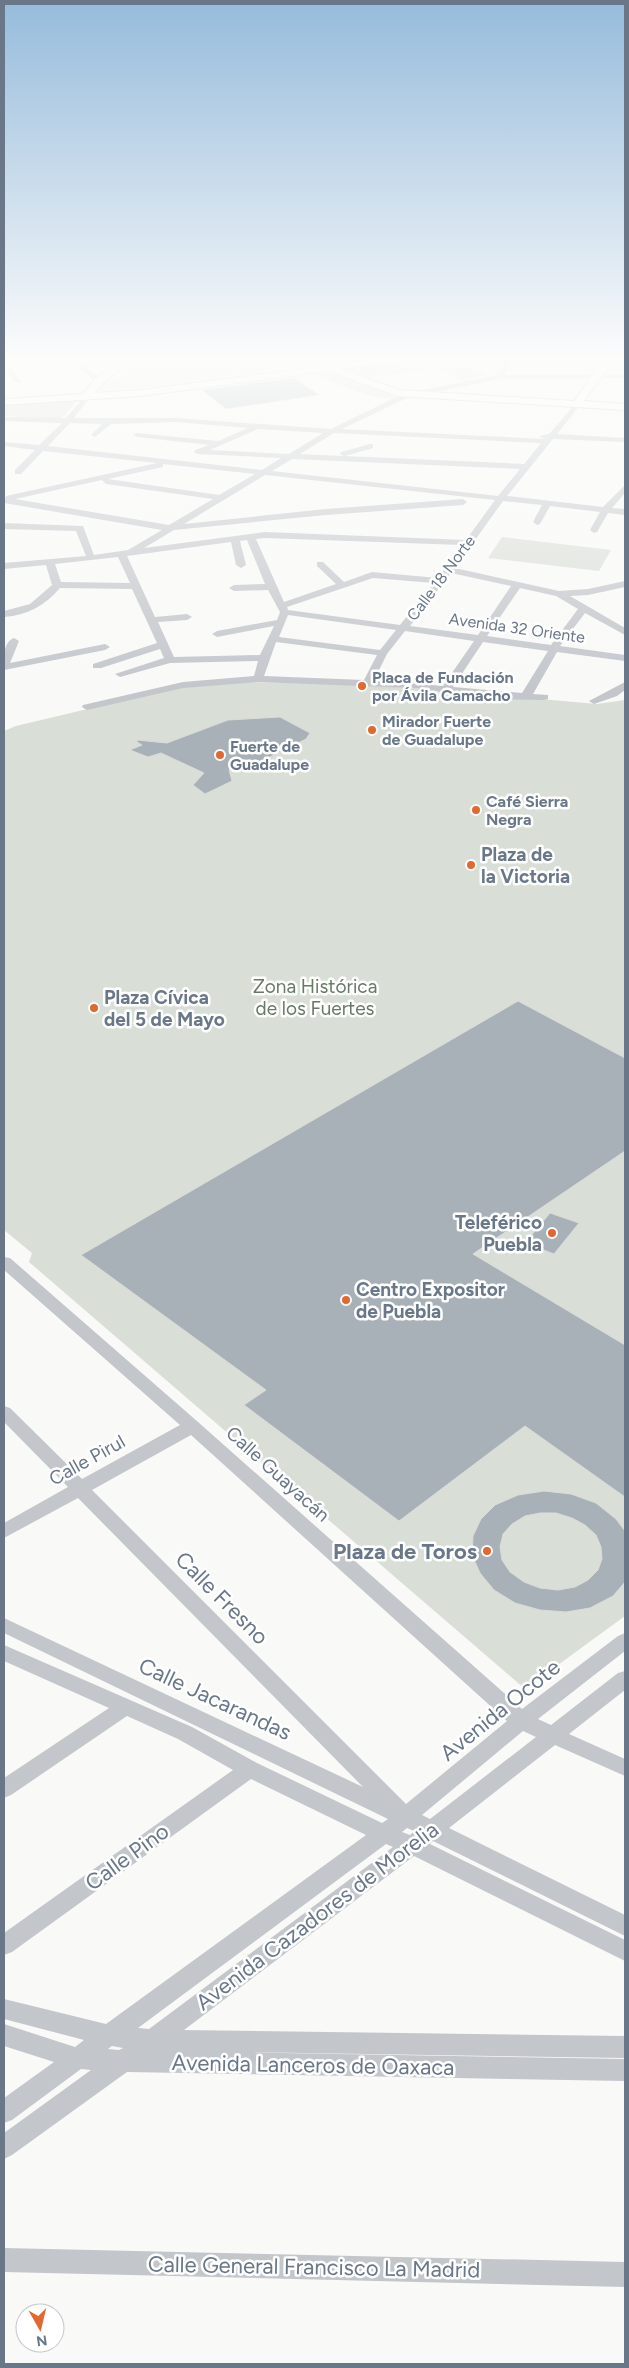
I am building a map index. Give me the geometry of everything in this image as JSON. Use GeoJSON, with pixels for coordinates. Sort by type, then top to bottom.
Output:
{"type":"FeatureCollection","features":[{"type":"Feature","properties":{"kind":"street"},"geometry":{"type":"LineString","coordinates":[[18,472],[21,469]]}},
{"type":"Feature","properties":{"kind":"street"},"geometry":{"type":"LineString","coordinates":[[6,502],[143,469]]}},
{"type":"Feature","properties":{"kind":"street"},"geometry":{"type":"LineString","coordinates":[[230,469],[625,512]]}},
{"type":"Feature","properties":{"kind":"street"},"geometry":{"type":"LineString","coordinates":[[131,552],[269,469]]}},
{"type":"Feature","properties":{"kind":"street","name":"Calle 18 Norte"},"geometry":{"type":"LineString","coordinates":[[369,683],[369,677],[384,653],[525,469]]}},
{"type":"Feature","properties":{"kind":"street"},"geometry":{"type":"LineString","coordinates":[[96,480],[221,498]]}},
{"type":"Feature","properties":{"kind":"street"},"geometry":{"type":"LineString","coordinates":[[594,530],[606,510],[625,488]]}},
{"type":"Feature","properties":{"kind":"street"},"geometry":{"type":"LineString","coordinates":[[4,566],[91,558],[250,536],[305,525],[489,498]]}},
{"type":"Feature","properties":{"kind":"street"},"geometry":{"type":"LineString","coordinates":[[6,502],[169,528],[305,525],[468,543]]}},
{"type":"Feature","properties":{"kind":"street"},"geometry":{"type":"LineString","coordinates":[[536,522],[547,504]]}},
{"type":"Feature","properties":{"kind":"street"},"geometry":{"type":"LineString","coordinates":[[4,526],[80,528],[91,558]]}},
{"type":"Feature","properties":{"kind":"street"},"geometry":{"type":"LineString","coordinates":[[250,536],[271,587],[284,609],[274,638],[264,658],[258,679]]}},
{"type":"Feature","properties":{"kind":"street"},"geometry":{"type":"LineString","coordinates":[[235,538],[241,565]]}},
{"type":"Feature","properties":{"kind":"street"},"geometry":{"type":"LineString","coordinates":[[121,554],[170,660]]}},
{"type":"Feature","properties":{"kind":"street"},"geometry":{"type":"LineString","coordinates":[[50,562],[57,585]]}},
{"type":"Feature","properties":{"kind":"street"},"geometry":{"type":"LineString","coordinates":[[320,564],[342,584]]}},
{"type":"Feature","properties":{"kind":"street"},"geometry":{"type":"LineString","coordinates":[[449,570],[559,594],[588,592],[625,584]]}},
{"type":"Feature","properties":{"kind":"street"},"geometry":{"type":"LineString","coordinates":[[284,609],[342,584],[379,574],[440,581]]}},
{"type":"Feature","properties":{"kind":"street"},"geometry":{"type":"LineString","coordinates":[[57,585],[136,586]]}},
{"type":"Feature","properties":{"kind":"street"},"geometry":{"type":"LineString","coordinates":[[4,614],[18,617],[45,599],[57,585]]}},
{"type":"Feature","properties":{"kind":"street"},"geometry":{"type":"LineString","coordinates":[[446,689],[517,585]]}},
{"type":"Feature","properties":{"kind":"street"},"geometry":{"type":"LineString","coordinates":[[234,588],[271,587]]}},
{"type":"Feature","properties":{"kind":"street"},"geometry":{"type":"LineString","coordinates":[[559,594],[625,632]]}},
{"type":"Feature","properties":{"kind":"street","name":"Avenida 32 Oriente"},"geometry":{"type":"LineString","coordinates":[[284,609],[404,628],[625,658]]}},
{"type":"Feature","properties":{"kind":"street"},"geometry":{"type":"LineString","coordinates":[[526,696],[554,648],[583,609]]}},
{"type":"Feature","properties":{"kind":"street"},"geometry":{"type":"LineString","coordinates":[[152,620],[187,617]]}},
{"type":"Feature","properties":{"kind":"street"},"geometry":{"type":"LineString","coordinates":[[242,620],[250,628]]}},
{"type":"Feature","properties":{"kind":"street"},"geometry":{"type":"LineString","coordinates":[[217,634],[280,622]]}},
{"type":"Feature","properties":{"kind":"street"},"geometry":{"type":"LineString","coordinates":[[274,638],[384,653]]}},
{"type":"Feature","properties":{"kind":"street"},"geometry":{"type":"LineString","coordinates":[[4,666],[14,641]]}},
{"type":"Feature","properties":{"kind":"street"},"geometry":{"type":"LineString","coordinates":[[97,666],[162,645]]}},
{"type":"Feature","properties":{"kind":"street"},"geometry":{"type":"LineString","coordinates":[[4,666],[105,647]]}},
{"type":"Feature","properties":{"kind":"street"},"geometry":{"type":"LineString","coordinates":[[120,674],[170,660],[264,658]]}},
{"type":"Feature","properties":{"kind":"street"},"geometry":{"type":"LineString","coordinates":[[87,707],[182,680],[258,679],[369,683],[446,689],[498,696],[544,697]]}},
{"type":"Feature","properties":{"kind":"street"},"geometry":{"type":"LineString","coordinates":[[594,701],[613,694],[625,685]]}},
{"type":"Feature","properties":{"kind":"street","name":"Calle Guayacán"},"geometry":{"type":"LineString","coordinates":[[4,1263],[192,1426],[521,1721],[625,1768]]}},
{"type":"Feature","properties":{"kind":"street","name":"Calle Fresno"},"geometry":{"type":"LineString","coordinates":[[4,1412],[406,1817]]}},
{"type":"Feature","properties":{"kind":"street","name":"Calle Pirul"},"geometry":{"type":"LineString","coordinates":[[4,1531],[192,1426]]}},
{"type":"Feature","properties":{"kind":"street","name":"Calle Jacarandas"},"geometry":{"type":"LineString","coordinates":[[4,1625],[406,1817],[625,1926]]}},
{"type":"Feature","properties":{"kind":"street","name":"Avenida Ocote"},"geometry":{"type":"LineString","coordinates":[[406,1817],[521,1721],[625,1641]]}},
{"type":"Feature","properties":{"kind":"street"},"geometry":{"type":"LineString","coordinates":[[4,1653],[185,1733],[250,1769],[384,1834],[412,1845],[625,1951]]}},
{"type":"Feature","properties":{"kind":"street"},"geometry":{"type":"LineString","coordinates":[[66,1679],[82,1663]]}},
{"type":"Feature","properties":{"kind":"street","name":"Avenida Cazadores de Morelia"},"geometry":{"type":"LineString","coordinates":[[4,2147],[120,2061],[152,2040],[432,1830],[625,1679]]}},
{"type":"Feature","properties":{"kind":"street"},"geometry":{"type":"LineString","coordinates":[[4,1789],[127,1706]]}},
{"type":"Feature","properties":{"kind":"street"},"geometry":{"type":"LineString","coordinates":[[185,1733],[200,1719]]}},
{"type":"Feature","properties":{"kind":"street","name":"Calle Pino"},"geometry":{"type":"LineString","coordinates":[[4,1945],[250,1769]]}},
{"type":"Feature","properties":{"kind":"street","name":"Avenida Cazadores de Morelia"},"geometry":{"type":"LineString","coordinates":[[4,2112],[406,1817]]}},
{"type":"Feature","properties":{"kind":"street","name":"Avenida Lanceros de Oaxaca"},"geometry":{"type":"LineString","coordinates":[[4,2009],[107,2035],[152,2040],[625,2048]]}},
{"type":"Feature","properties":{"kind":"street","name":"Avenida Lanceros de Oaxaca"},"geometry":{"type":"LineString","coordinates":[[4,2035],[76,2058],[120,2061],[625,2070]]}},
{"type":"Feature","properties":{"kind":"street","name":"Calle General Francisco La Madrid"},"geometry":{"type":"LineString","coordinates":[[4,2260],[625,2275]]}},
{"type":"Feature","properties":{"kind":"green space"},"geometry":{"type":"Polygon","coordinates":[[[502,537],[611,550],[599,571],[488,558],[502,537]]]}},
{"type":"Feature","properties":{"kind":"green space","name":"Zona Histórica de los Fuertes"},"geometry":{"type":"Polygon","coordinates":[[[233,682],[355,683],[597,704],[625,700],[625,1616],[525,1689],[29,1262],[32,1253],[4,1230],[4,731],[16,726],[180,687],[233,682]]]}},
{"type":"Feature","properties":{"kind":"building","name":"Fuerte de Guadalupe"},"geometry":{"type":"Polygon","coordinates":[[[280,717],[310,733],[306,739],[252,766],[229,770],[232,781],[205,794],[193,785],[204,773],[161,753],[148,757],[130,750],[142,745],[137,740],[167,743],[228,720],[280,717]]]}},
{"type":"Feature","properties":{"kind":"building","name":"Centro Expositor de Puebla"},"geometry":{"type":"Polygon","coordinates":[[[518,1001],[625,1058],[625,1151],[473,1254],[625,1345],[625,1497],[525,1426],[399,1521],[244,1405],[266,1390],[81,1255],[518,1001]]]}},
{"type":"Feature","properties":{"kind":"building","name":"Teleférico Puebla"},"geometry":{"type":"Polygon","coordinates":[[[550,1213],[579,1223],[554,1254],[525,1243],[550,1213]]]}},
{"type":"Feature","properties":{"kind":"building","name":"Plaza de Toros"},"geometry":{"type":"Polygon","coordinates":[[[544,1491],[571,1494],[596,1503],[616,1519],[625,1531],[625,1582],[613,1596],[590,1608],[566,1612],[540,1610],[515,1603],[494,1590],[480,1573],[472,1555],[473,1536],[481,1519],[495,1505],[518,1495],[544,1491]],[[540,1513],[525,1516],[512,1524],[503,1534],[500,1547],[502,1560],[510,1572],[524,1582],[540,1588],[558,1590],[575,1587],[588,1580],[598,1570],[602,1559],[601,1547],[596,1535],[585,1525],[556,1513],[540,1513]]]}},
{"type":"Feature","properties":{"kind":"place","name":"Placa de Fundación por Ávila Camacho"},"geometry":{"type":"Point","coordinates":[362,686]}},
{"type":"Feature","properties":{"kind":"place","name":"Mirador Fuerte de Guadalupe"},"geometry":{"type":"Point","coordinates":[372,730]}},
{"type":"Feature","properties":{"kind":"place","name":"Fuerte de Guadalupe"},"geometry":{"type":"Point","coordinates":[220,755]}},
{"type":"Feature","properties":{"kind":"place","name":"Café Sierra Negra"},"geometry":{"type":"Point","coordinates":[476,810]}},
{"type":"Feature","properties":{"kind":"place","name":"Plaza de la Victoria"},"geometry":{"type":"Point","coordinates":[471,865]}},
{"type":"Feature","properties":{"kind":"place","name":"Plaza Cívica del 5 de Mayo"},"geometry":{"type":"Point","coordinates":[94,1008]}},
{"type":"Feature","properties":{"kind":"place","name":"Teleférico Puebla"},"geometry":{"type":"Point","coordinates":[552,1233]}},
{"type":"Feature","properties":{"kind":"place","name":"Centro Expositor de Puebla"},"geometry":{"type":"Point","coordinates":[346,1300]}},
{"type":"Feature","properties":{"kind":"place","name":"Plaza de Toros"},"geometry":{"type":"Point","coordinates":[487,1551]}}]}
